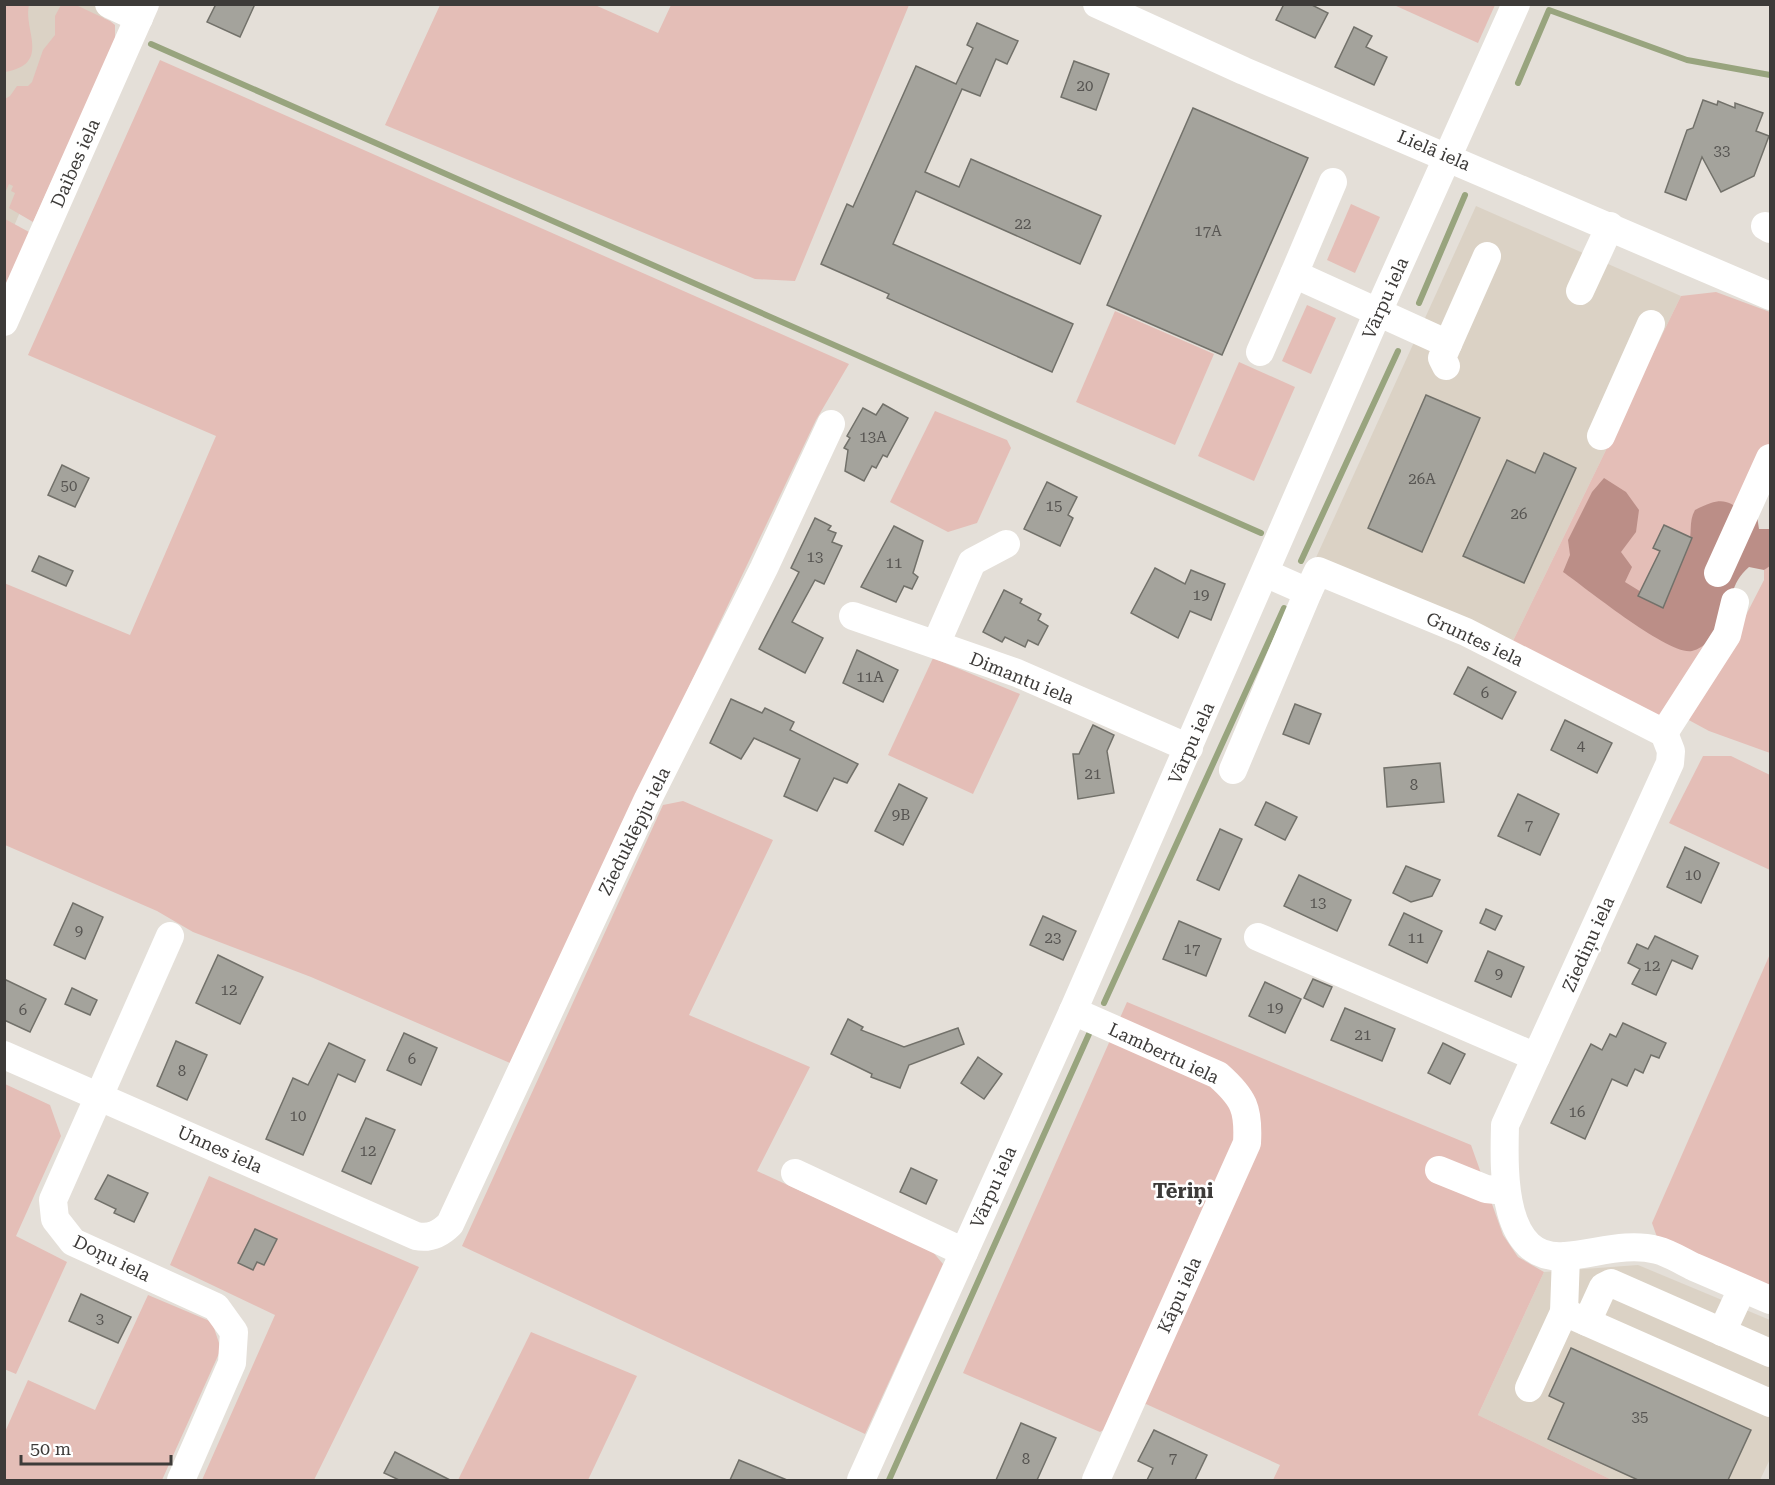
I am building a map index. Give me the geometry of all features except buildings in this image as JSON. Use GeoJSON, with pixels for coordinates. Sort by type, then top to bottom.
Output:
{"type":"FeatureCollection","features":[{"type":"Feature","properties":{"kind":"street"},"geometry":{"type":"LineString","coordinates":[[109,4],[142,11]]}},
{"type":"Feature","properties":{"kind":"street","name":"Lielā iela"},"geometry":{"type":"LineString","coordinates":[[1097,4],[1244,71],[1770,296]]}},
{"type":"Feature","properties":{"kind":"street","name":"Vārpu iela"},"geometry":{"type":"LineString","coordinates":[[861,1480],[1073,1011],[1378,312],[1516,4]]}},
{"type":"Feature","properties":{"kind":"street","name":"Daibes iela"},"geometry":{"type":"LineString","coordinates":[[4,322],[142,11]]}},
{"type":"Feature","properties":{"kind":"street"},"geometry":{"type":"LineString","coordinates":[[1260,352],[1333,182]]}},
{"type":"Feature","properties":{"kind":"street"},"geometry":{"type":"LineString","coordinates":[[1580,291],[1610,226]]}},
{"type":"Feature","properties":{"kind":"street"},"geometry":{"type":"LineString","coordinates":[[1294,274],[1378,312],[1447,355],[1487,256]]}},
{"type":"Feature","properties":{"kind":"street"},"geometry":{"type":"LineString","coordinates":[[1600,436],[1651,324]]}},
{"type":"Feature","properties":{"kind":"street","name":"Zieduklēpju iela"},"geometry":{"type":"LineString","coordinates":[[436,1236],[450,1224],[648,799],[764,568],[831,424]]}},
{"type":"Feature","properties":{"kind":"street"},"geometry":{"type":"LineString","coordinates":[[1718,573],[1770,458]]}},
{"type":"Feature","properties":{"kind":"street"},"geometry":{"type":"LineString","coordinates":[[936,644],[972,562],[1006,544]]}},
{"type":"Feature","properties":{"kind":"street","name":"Gruntes iela"},"geometry":{"type":"LineString","coordinates":[[1308,592],[1318,571],[1466,632],[1664,733]]}},
{"type":"Feature","properties":{"kind":"street"},"geometry":{"type":"LineString","coordinates":[[1233,770],[1308,592],[1265,573]]}},
{"type":"Feature","properties":{"kind":"street"},"geometry":{"type":"LineString","coordinates":[[1664,733],[1727,635],[1735,602]]}},
{"type":"Feature","properties":{"kind":"street","name":"Dimantu iela"},"geometry":{"type":"LineString","coordinates":[[853,616],[1017,673],[1189,748]]}},
{"type":"Feature","properties":{"kind":"street","name":"Ziediņu iela"},"geometry":{"type":"LineString","coordinates":[[1506,1191],[1503,1164],[1505,1125],[1670,763],[1671,751],[1664,733]]}},
{"type":"Feature","properties":{"kind":"street","name":"Doņu iela"},"geometry":{"type":"LineString","coordinates":[[170,936],[53,1200],[55,1219],[73,1242],[216,1307],[234,1332],[236,1347],[232,1363],[181,1480]]}},
{"type":"Feature","properties":{"kind":"street"},"geometry":{"type":"LineString","coordinates":[[1258,937],[1536,1057]]}},
{"type":"Feature","properties":{"kind":"street","name":"Lambertu iela"},"geometry":{"type":"LineString","coordinates":[[1073,1011],[1218,1075],[1237,1092],[1245,1107]]}},
{"type":"Feature","properties":{"kind":"street","name":"Unnes iela"},"geometry":{"type":"LineString","coordinates":[[4,1055],[416,1236],[436,1236]]}},
{"type":"Feature","properties":{"kind":"street","name":"Kāpu iela"},"geometry":{"type":"LineString","coordinates":[[1096,1480],[1247,1143],[1249,1121],[1245,1107]]}},
{"type":"Feature","properties":{"kind":"street"},"geometry":{"type":"LineString","coordinates":[[1439,1170],[1486,1189],[1506,1191],[1522,1238],[1530,1247],[1551,1257],[1631,1247],[1657,1250],[1770,1300]]}},
{"type":"Feature","properties":{"kind":"street"},"geometry":{"type":"LineString","coordinates":[[795,1173],[964,1252]]}},
{"type":"Feature","properties":{"kind":"street"},"geometry":{"type":"LineString","coordinates":[[1566,1256],[1575,1317]]}},
{"type":"Feature","properties":{"kind":"street"},"geometry":{"type":"LineString","coordinates":[[1529,1388],[1575,1317],[1603,1287],[1611,1283],[1770,1353]]}},
{"type":"Feature","properties":{"kind":"street"},"geometry":{"type":"LineString","coordinates":[[1722,1332],[1742,1288]]}},
{"type":"Feature","properties":{"kind":"street"},"geometry":{"type":"LineString","coordinates":[[1575,1317],[1770,1403],[1770,1401]]}},
{"type":"Feature","properties":{"kind":"shaded area"},"geometry":{"type":"Polygon","coordinates":[[[5,4],[29,5],[32,54],[28,62],[19,68],[5,72],[5,4]]]}},
{"type":"Feature","properties":{"kind":"shaded area"},"geometry":{"type":"Polygon","coordinates":[[[5,5],[109,5],[5,247],[5,5]]]}},
{"type":"Feature","properties":{"kind":"shaded area"},"geometry":{"type":"Polygon","coordinates":[[[61,5],[76,5],[110,21],[115,25],[115,41],[33,222],[9,208],[15,193],[11,191],[13,186],[9,184],[5,193],[5,99],[17,86],[28,86],[32,82],[43,50],[55,35],[55,16],[61,5]]]}},
{"type":"Feature","properties":{"kind":"shaded area"},"geometry":{"type":"Polygon","coordinates":[[[440,5],[595,5],[658,33],[671,5],[909,5],[795,281],[755,279],[385,125],[440,5]]]}},
{"type":"Feature","properties":{"kind":"shaded area"},"geometry":{"type":"Polygon","coordinates":[[[1394,5],[1495,5],[1478,43],[1394,5]]]}},
{"type":"Feature","properties":{"kind":"shaded area"},"geometry":{"type":"Polygon","coordinates":[[[160,60],[849,364],[816,420],[510,1063],[311,977],[193,932],[157,911],[5,845],[4,583],[130,635],[216,436],[28,355],[160,60]]]}},
{"type":"Feature","properties":{"kind":"shaded area"},"geometry":{"type":"Polygon","coordinates":[[[1351,204],[1380,217],[1355,273],[1327,260],[1351,204]]]}},
{"type":"Feature","properties":{"kind":"shaded area"},"geometry":{"type":"Polygon","coordinates":[[[1476,206],[1681,296],[1511,645],[1314,562],[1476,206]]]}},
{"type":"Feature","properties":{"kind":"shaded area"},"geometry":{"type":"Polygon","coordinates":[[[5,219],[29,232],[5,290],[5,219]]]}},
{"type":"Feature","properties":{"kind":"shaded area"},"geometry":{"type":"Polygon","coordinates":[[[1716,292],[1770,312],[1770,444],[1749,494],[1710,646],[1665,714],[1656,718],[1511,645],[1681,296],[1716,292]]]}},
{"type":"Feature","properties":{"kind":"shaded area"},"geometry":{"type":"Polygon","coordinates":[[[1307,305],[1336,318],[1311,374],[1282,361],[1307,305]]]}},
{"type":"Feature","properties":{"kind":"shaded area"},"geometry":{"type":"Polygon","coordinates":[[[1115,311],[1214,354],[1175,445],[1076,402],[1115,311]]]}},
{"type":"Feature","properties":{"kind":"shaded area"},"geometry":{"type":"Polygon","coordinates":[[[1239,362],[1295,387],[1254,481],[1198,456],[1239,362]]]}},
{"type":"Feature","properties":{"kind":"shaded area"},"geometry":{"type":"Polygon","coordinates":[[[935,411],[1007,440],[1011,448],[977,523],[948,532],[890,502],[935,411]]]}},
{"type":"Feature","properties":{"kind":"shaded area"},"geometry":{"type":"Polygon","coordinates":[[[1604,478],[1626,492],[1639,510],[1636,532],[1621,552],[1632,567],[1625,582],[1651,598],[1685,554],[1695,510],[1715,502],[1728,502],[1757,516],[1759,529],[1770,529],[1770,566],[1764,570],[1749,567],[1743,573],[1735,587],[1723,624],[1714,637],[1701,647],[1692,651],[1681,650],[1665,643],[1563,572],[1570,555],[1568,540],[1592,492],[1604,478]]]}},
{"type":"Feature","properties":{"kind":"shaded area"},"geometry":{"type":"Polygon","coordinates":[[[1770,565],[1770,753],[1709,731],[1685,718],[1728,650],[1764,580],[1764,570],[1770,565]]]}},
{"type":"Feature","properties":{"kind":"shaded area"},"geometry":{"type":"Polygon","coordinates":[[[933,658],[1020,694],[973,794],[888,755],[933,658]]]}},
{"type":"Feature","properties":{"kind":"shaded area"},"geometry":{"type":"Polygon","coordinates":[[[1703,756],[1731,756],[1770,775],[1770,870],[1669,823],[1703,756]]]}},
{"type":"Feature","properties":{"kind":"shaded area"},"geometry":{"type":"Polygon","coordinates":[[[683,801],[773,840],[689,1015],[810,1067],[757,1171],[932,1251],[943,1264],[865,1434],[462,1246],[663,805],[683,801]]]}},
{"type":"Feature","properties":{"kind":"shaded area"},"geometry":{"type":"Polygon","coordinates":[[[1770,954],[1770,1286],[1657,1237],[1652,1223],[1770,954]]]}},
{"type":"Feature","properties":{"kind":"shaded area"},"geometry":{"type":"Polygon","coordinates":[[[1127,1002],[1471,1145],[1503,1235],[1518,1257],[1544,1272],[1478,1415],[1612,1480],[1273,1480],[1280,1465],[1146,1404],[1100,1432],[963,1373],[1127,1002]]]}},
{"type":"Feature","properties":{"kind":"shaded area"},"geometry":{"type":"Polygon","coordinates":[[[5,1084],[50,1105],[61,1136],[16,1236],[67,1262],[16,1374],[4,1369],[5,1084]]]}},
{"type":"Feature","properties":{"kind":"shaded area"},"geometry":{"type":"Polygon","coordinates":[[[209,1176],[419,1267],[314,1480],[202,1480],[275,1315],[170,1265],[209,1176]]]}},
{"type":"Feature","properties":{"kind":"shaded area"},"geometry":{"type":"Polygon","coordinates":[[[1638,1265],[1770,1320],[1770,1459],[1760,1480],[1612,1480],[1478,1415],[1544,1272],[1638,1265]]]}},
{"type":"Feature","properties":{"kind":"shaded area"},"geometry":{"type":"Polygon","coordinates":[[[148,1295],[212,1322],[221,1349],[162,1480],[5,1480],[5,1432],[28,1380],[95,1410],[148,1295]]]}},
{"type":"Feature","properties":{"kind":"shaded area"},"geometry":{"type":"Polygon","coordinates":[[[531,1332],[637,1376],[588,1480],[458,1480],[531,1332]]]}},
{"type":"Feature","properties":{"kind":"waterway"},"geometry":{"type":"LineString","coordinates":[[1518,83],[1549,10],[1687,60],[1770,75]]}},
{"type":"Feature","properties":{"kind":"waterway"},"geometry":{"type":"LineString","coordinates":[[151,44],[1261,533]]}},
{"type":"Feature","properties":{"kind":"waterway"},"geometry":{"type":"LineString","coordinates":[[1419,303],[1465,195]]}},
{"type":"Feature","properties":{"kind":"waterway"},"geometry":{"type":"LineString","coordinates":[[1301,561],[1398,351]]}},
{"type":"Feature","properties":{"kind":"waterway"},"geometry":{"type":"LineString","coordinates":[[1104,1003],[1284,608]]}},
{"type":"Feature","properties":{"kind":"waterway"},"geometry":{"type":"LineString","coordinates":[[889,1480],[1089,1034]]}},
{"type":"Feature","properties":{"kind":"district","name":"Tēriņi"},"geometry":{"type":"Point","coordinates":[1183,1191]}}]}
